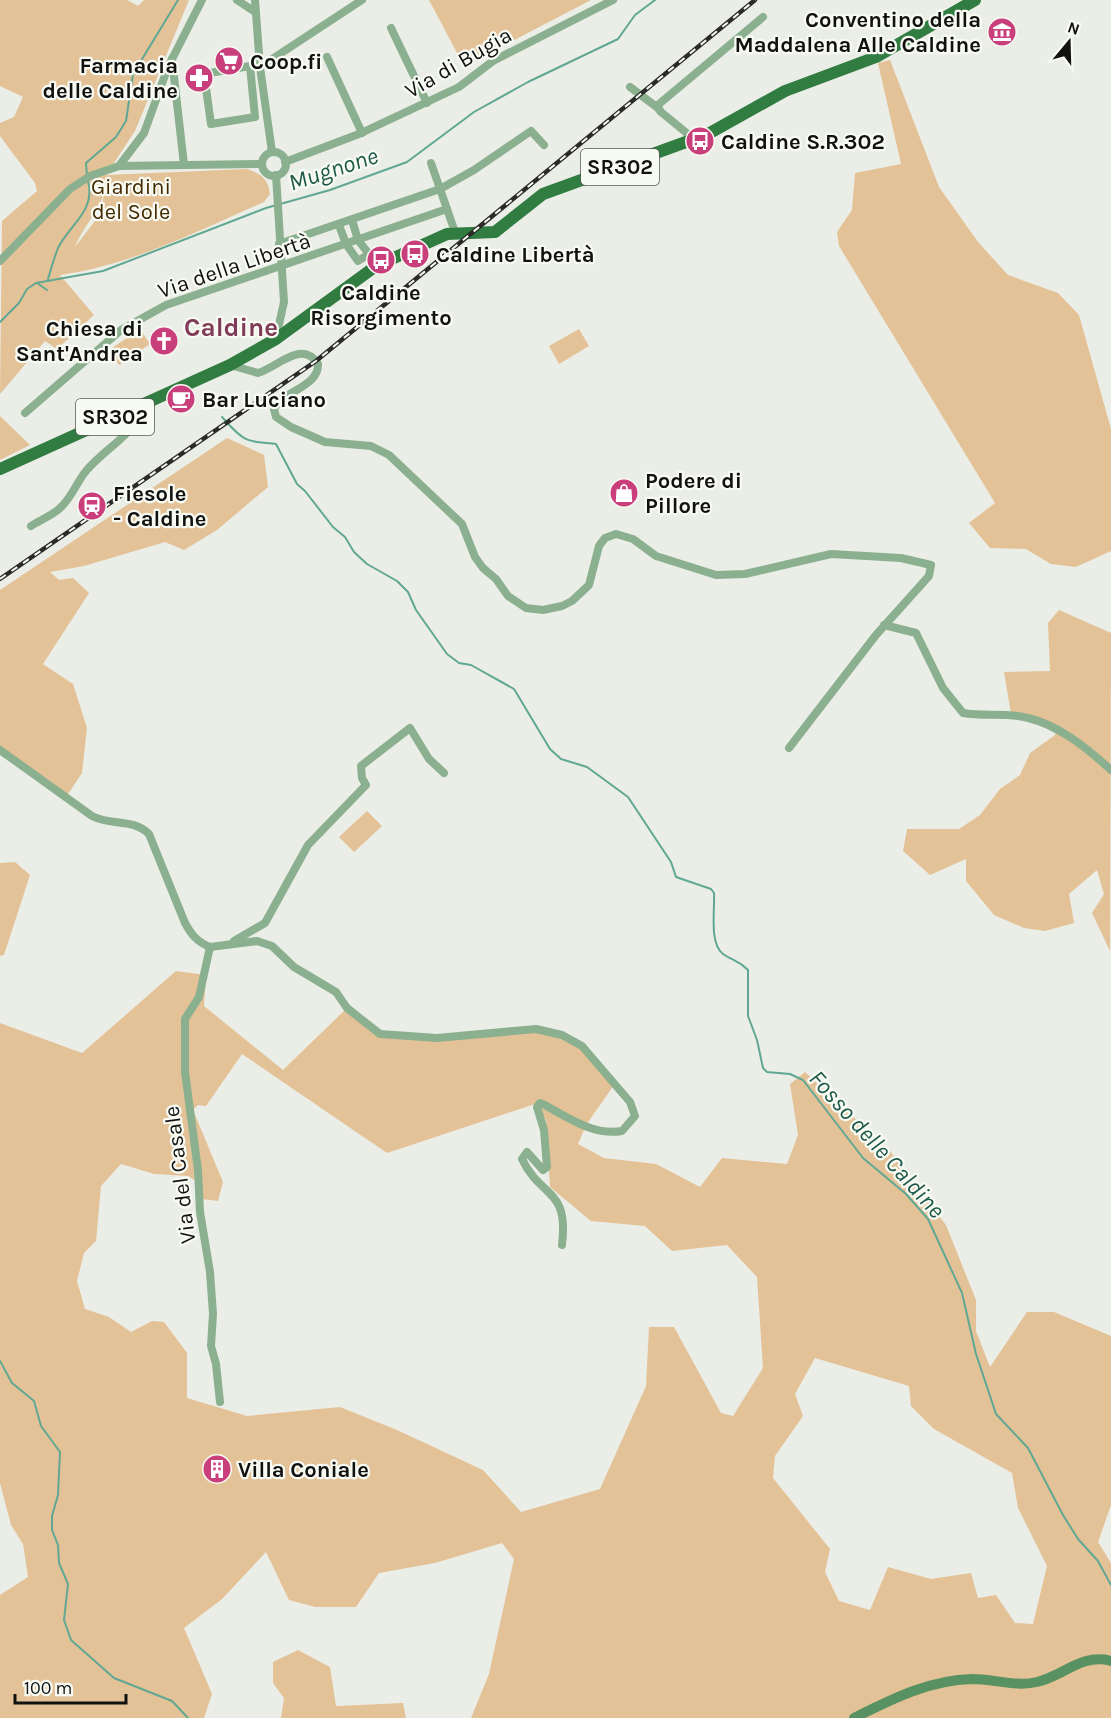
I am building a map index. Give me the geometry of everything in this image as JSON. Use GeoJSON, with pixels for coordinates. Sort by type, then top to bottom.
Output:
{"type":"FeatureCollection","features":[{"type":"Feature","properties":{"kind":"main road","name":"SR302"},"geometry":{"type":"LineString","coordinates":[[0,470],[230,366],[276,339],[369,270],[455,232],[495,232],[543,194],[694,139],[785,91],[876,57],[975,0]]}},
{"type":"Feature","properties":{"kind":"main road"},"geometry":{"type":"LineString","coordinates":[[854,1718],[904,1693],[936,1685],[966,1679],[1028,1683],[1048,1678],[1084,1661],[1111,1661]]}},
{"type":"Feature","properties":{"kind":"street"},"geometry":{"type":"LineString","coordinates":[[119,166],[144,133],[172,57],[202,0]]}},
{"type":"Feature","properties":{"kind":"street"},"geometry":{"type":"LineString","coordinates":[[237,0],[255,12]]}},
{"type":"Feature","properties":{"kind":"street"},"geometry":{"type":"LineString","coordinates":[[255,0],[260,67],[272,152]]}},
{"type":"Feature","properties":{"kind":"street"},"geometry":{"type":"LineString","coordinates":[[260,67],[362,0]]}},
{"type":"Feature","properties":{"kind":"street","name":"Via di Bugia"},"geometry":{"type":"LineString","coordinates":[[285,162],[362,133],[427,103],[459,87],[493,61],[613,0]]}},
{"type":"Feature","properties":{"kind":"street"},"geometry":{"type":"LineString","coordinates":[[658,108],[762,17]]}},
{"type":"Feature","properties":{"kind":"street"},"geometry":{"type":"LineString","coordinates":[[391,28],[427,103]]}},
{"type":"Feature","properties":{"kind":"street"},"geometry":{"type":"LineString","coordinates":[[172,57],[184,165]]}},
{"type":"Feature","properties":{"kind":"street"},"geometry":{"type":"LineString","coordinates":[[327,57],[362,133]]}},
{"type":"Feature","properties":{"kind":"street"},"geometry":{"type":"LineString","coordinates":[[250,66],[255,117],[211,124],[204,74],[250,66]]}},
{"type":"Feature","properties":{"kind":"street"},"geometry":{"type":"LineString","coordinates":[[630,87],[694,139]]}},
{"type":"Feature","properties":{"kind":"street"},"geometry":{"type":"LineString","coordinates":[[279,244],[440,189],[474,170],[531,131],[544,145]]}},
{"type":"Feature","properties":{"kind":"street"},"geometry":{"type":"LineString","coordinates":[[272,152],[279,153],[285,162],[284,170],[276,175],[266,172],[262,164],[264,157],[272,152]]}},
{"type":"Feature","properties":{"kind":"street"},"geometry":{"type":"LineString","coordinates":[[431,163],[455,232]]}},
{"type":"Feature","properties":{"kind":"street"},"geometry":{"type":"LineString","coordinates":[[0,261],[87,177],[119,166],[262,164]]}},
{"type":"Feature","properties":{"kind":"street"},"geometry":{"type":"LineString","coordinates":[[276,175],[284,302],[276,339]]}},
{"type":"Feature","properties":{"kind":"street","name":"Via della Libertà"},"geometry":{"type":"LineString","coordinates":[[25,413],[121,330],[166,305],[447,209]]}},
{"type":"Feature","properties":{"kind":"street"},"geometry":{"type":"LineString","coordinates":[[339,225],[346,244],[358,261],[369,254],[358,240],[352,220]]}},
{"type":"Feature","properties":{"kind":"street"},"geometry":{"type":"LineString","coordinates":[[230,366],[258,373],[294,355],[302,353],[310,355],[318,364],[318,370],[308,382],[277,404],[274,411],[278,419],[325,442],[371,446],[389,455],[462,524],[475,557],[483,568],[496,579],[508,596],[526,608],[543,610],[562,606],[572,601],[589,585],[599,546],[605,538],[616,534],[633,539],[656,556],[716,575],[745,574],[831,554],[861,554],[928,563],[932,567],[929,576],[884,625],[789,748]]}},
{"type":"Feature","properties":{"kind":"street"},"geometry":{"type":"LineString","coordinates":[[31,526],[58,510],[72,495],[90,466],[138,422],[144,405]]}},
{"type":"Feature","properties":{"kind":"street"},"geometry":{"type":"LineString","coordinates":[[884,625],[916,633],[943,688],[963,713],[983,717],[1028,718],[1079,744],[1111,770]]}},
{"type":"Feature","properties":{"kind":"street"},"geometry":{"type":"LineString","coordinates":[[230,943],[265,923],[308,845],[366,785],[362,778],[361,766],[381,753],[410,728],[429,759],[444,773]]}},
{"type":"Feature","properties":{"kind":"street"},"geometry":{"type":"LineString","coordinates":[[0,750],[101,821],[132,823],[143,828],[149,834],[184,923],[192,935],[210,947],[257,941],[272,946],[294,967],[336,992],[347,1008],[380,1034],[436,1038],[536,1029],[562,1035],[582,1046],[630,1102],[635,1116],[622,1131],[610,1134],[581,1124],[545,1105],[538,1105],[547,1167],[543,1170],[526,1152],[522,1159],[533,1177],[557,1200],[563,1219],[562,1245]]}},
{"type":"Feature","properties":{"kind":"street","name":"Via del Casale"},"geometry":{"type":"LineString","coordinates":[[210,947],[200,996],[185,1019],[185,1072],[198,1170],[200,1212],[210,1272],[213,1314],[211,1346],[216,1365],[220,1402]]}},
{"type":"Feature","properties":{"kind":"green space","name":"Giardini del Sole"},"geometry":{"type":"Polygon","coordinates":[[[0,0],[127,0],[138,6],[144,0],[189,0],[135,131],[106,175],[247,169],[263,178],[268,184],[270,194],[264,202],[164,246],[113,263],[60,275],[94,315],[57,349],[45,341],[0,394],[2,221],[37,191],[35,183],[0,136],[0,123],[14,117],[23,97],[0,86],[0,0]],[[104,193],[75,247],[101,213],[104,193]]]}},
{"type":"Feature","properties":{"kind":"green space"},"geometry":{"type":"Polygon","coordinates":[[[429,0],[591,0],[464,66],[429,0]]]}},
{"type":"Feature","properties":{"kind":"green space"},"geometry":{"type":"Polygon","coordinates":[[[890,60],[939,187],[978,242],[1008,275],[1058,293],[1079,315],[1111,429],[1111,551],[1076,567],[1051,564],[1026,549],[990,548],[969,523],[995,503],[839,246],[837,232],[852,210],[855,173],[901,164],[878,63],[890,60]]]}},
{"type":"Feature","properties":{"kind":"green space"},"geometry":{"type":"Polygon","coordinates":[[[140,329],[150,344],[119,365],[109,350],[140,329]]]}},
{"type":"Feature","properties":{"kind":"green space"},"geometry":{"type":"Polygon","coordinates":[[[579,329],[589,346],[559,364],[549,346],[579,329]]]}},
{"type":"Feature","properties":{"kind":"green space"},"geometry":{"type":"Polygon","coordinates":[[[0,416],[30,445],[0,460],[0,416]]]}},
{"type":"Feature","properties":{"kind":"green space"},"geometry":{"type":"Polygon","coordinates":[[[227,438],[264,455],[268,487],[217,530],[184,550],[165,542],[84,566],[50,572],[59,580],[73,578],[89,593],[43,664],[73,684],[87,728],[82,773],[66,797],[0,750],[0,590],[227,438]]]}},
{"type":"Feature","properties":{"kind":"green space"},"geometry":{"type":"Polygon","coordinates":[[[1059,610],[1111,633],[1110,951],[1092,913],[1104,894],[1097,870],[1069,894],[1074,923],[1045,931],[1024,928],[994,915],[966,881],[966,859],[930,875],[903,851],[907,829],[959,829],[980,815],[1000,789],[1020,775],[1030,753],[1055,735],[1058,729],[1011,714],[1004,672],[1050,671],[1048,623],[1059,610]]]}},
{"type":"Feature","properties":{"kind":"green space"},"geometry":{"type":"Polygon","coordinates":[[[367,811],[382,826],[354,852],[339,837],[367,811]]]}},
{"type":"Feature","properties":{"kind":"green space"},"geometry":{"type":"Polygon","coordinates":[[[15,862],[30,875],[4,955],[0,956],[0,863],[15,862]]]}},
{"type":"Feature","properties":{"kind":"green space"},"geometry":{"type":"Polygon","coordinates":[[[176,971],[206,975],[204,1006],[283,1070],[347,1008],[380,1034],[437,1038],[536,1029],[582,1046],[614,1085],[586,1125],[578,1144],[604,1158],[656,1164],[700,1187],[722,1158],[787,1164],[798,1135],[790,1084],[805,1072],[890,1151],[946,1225],[976,1300],[976,1331],[990,1367],[1027,1312],[1054,1312],[1111,1336],[1111,1505],[1098,1542],[1111,1563],[1111,1718],[471,1718],[489,1674],[514,1559],[502,1543],[435,1563],[379,1573],[356,1607],[315,1607],[289,1600],[266,1552],[222,1599],[184,1628],[212,1694],[204,1718],[0,1718],[0,1595],[28,1577],[23,1544],[11,1525],[0,1483],[0,1023],[82,1053],[176,971]],[[242,1054],[206,1106],[198,1105],[193,1110],[223,1182],[218,1201],[202,1199],[196,1181],[188,1176],[154,1174],[121,1164],[101,1186],[96,1241],[84,1253],[77,1281],[85,1309],[109,1317],[131,1332],[152,1321],[164,1322],[187,1353],[187,1398],[247,1416],[340,1407],[397,1430],[483,1470],[521,1512],[600,1489],[646,1386],[649,1327],[674,1327],[721,1413],[733,1416],[763,1368],[757,1277],[727,1245],[672,1251],[645,1226],[591,1221],[550,1187],[546,1120],[535,1104],[387,1153],[242,1054]],[[815,1358],[795,1394],[803,1416],[775,1456],[773,1478],[830,1549],[825,1572],[839,1601],[870,1610],[888,1567],[931,1579],[971,1573],[978,1598],[996,1595],[1015,1623],[1033,1624],[1047,1566],[1018,1508],[1012,1473],[934,1429],[911,1406],[909,1386],[815,1358]]]}},
{"type":"Feature","properties":{"kind":"green space"},"geometry":{"type":"Polygon","coordinates":[[[298,1650],[330,1667],[336,1706],[403,1703],[406,1718],[281,1718],[284,1698],[273,1683],[273,1662],[298,1650]]]}},
{"type":"Feature","properties":{"kind":"waterway"},"geometry":{"type":"LineString","coordinates":[[87,176],[86,163],[116,137],[126,121],[133,74],[178,0]]}},
{"type":"Feature","properties":{"kind":"waterway","name":"Mugnone"},"geometry":{"type":"LineString","coordinates":[[0,322],[19,303],[27,289],[36,283],[103,271],[266,208],[330,190],[407,162],[474,112],[528,82],[618,39],[635,15],[655,0]]}},
{"type":"Feature","properties":{"kind":"waterway"},"geometry":{"type":"LineString","coordinates":[[48,279],[58,248],[85,209],[89,192],[88,181]]}},
{"type":"Feature","properties":{"kind":"waterway","name":"Fosso delle Caldine"},"geometry":{"type":"LineString","coordinates":[[37,283],[47,290]]}},
{"type":"Feature","properties":{"kind":"waterway","name":"Fosso delle Caldine"},"geometry":{"type":"LineString","coordinates":[[222,417],[246,439],[276,444],[297,484],[333,527],[345,537],[354,552],[367,564],[397,581],[408,592],[416,610],[447,654],[459,663],[471,665],[514,689],[550,749],[561,759],[587,767],[628,797],[671,862],[676,877],[711,889],[714,893],[714,935],[719,949],[748,970],[748,1016],[757,1040],[763,1068],[767,1072],[790,1074],[803,1080],[863,1158],[906,1194],[928,1219],[962,1293],[976,1354],[996,1414],[1028,1448],[1063,1515],[1078,1539],[1098,1561],[1111,1585]]}},
{"type":"Feature","properties":{"kind":"waterway"},"geometry":{"type":"LineString","coordinates":[[0,1361],[12,1383],[34,1401],[41,1426],[60,1452],[58,1495],[52,1516],[52,1530],[58,1545],[59,1563],[68,1584],[64,1620],[71,1640],[114,1678],[172,1701],[188,1718]]}},
{"type":"Feature","properties":{"kind":"railway"},"geometry":{"type":"LineString","coordinates":[[0,579],[316,361],[755,0]]}},
{"type":"Feature","properties":{"kind":"place","name":"Conventino della Maddalena Alle Caldine"},"geometry":{"type":"Point","coordinates":[1002,32]}},
{"type":"Feature","properties":{"kind":"place","name":"Coop.fi"},"geometry":{"type":"Point","coordinates":[229,61]}},
{"type":"Feature","properties":{"kind":"place","name":"Farmacia delle Caldine"},"geometry":{"type":"Point","coordinates":[199,78]}},
{"type":"Feature","properties":{"kind":"place","name":"Caldine S.R.302"},"geometry":{"type":"Point","coordinates":[700,141]}},
{"type":"Feature","properties":{"kind":"place","name":"Caldine Libertà"},"geometry":{"type":"Point","coordinates":[415,254]}},
{"type":"Feature","properties":{"kind":"place","name":"Caldine Risorgimento"},"geometry":{"type":"Point","coordinates":[381,260]}},
{"type":"Feature","properties":{"kind":"place","name":"Chiesa di Sant'Andrea"},"geometry":{"type":"Point","coordinates":[164,341]}},
{"type":"Feature","properties":{"kind":"place","name":"Bar Luciano"},"geometry":{"type":"Point","coordinates":[181,399]}},
{"type":"Feature","properties":{"kind":"place","name":"Podere di Pillore"},"geometry":{"type":"Point","coordinates":[624,493]}},
{"type":"Feature","properties":{"kind":"place","name":"Fiesole - Caldine"},"geometry":{"type":"Point","coordinates":[92,506]}},
{"type":"Feature","properties":{"kind":"place","name":"Villa Coniale"},"geometry":{"type":"Point","coordinates":[217,1469]}},
{"type":"Feature","properties":{"kind":"district","name":"Caldine"},"geometry":{"type":"Point","coordinates":[231,327]}}]}
